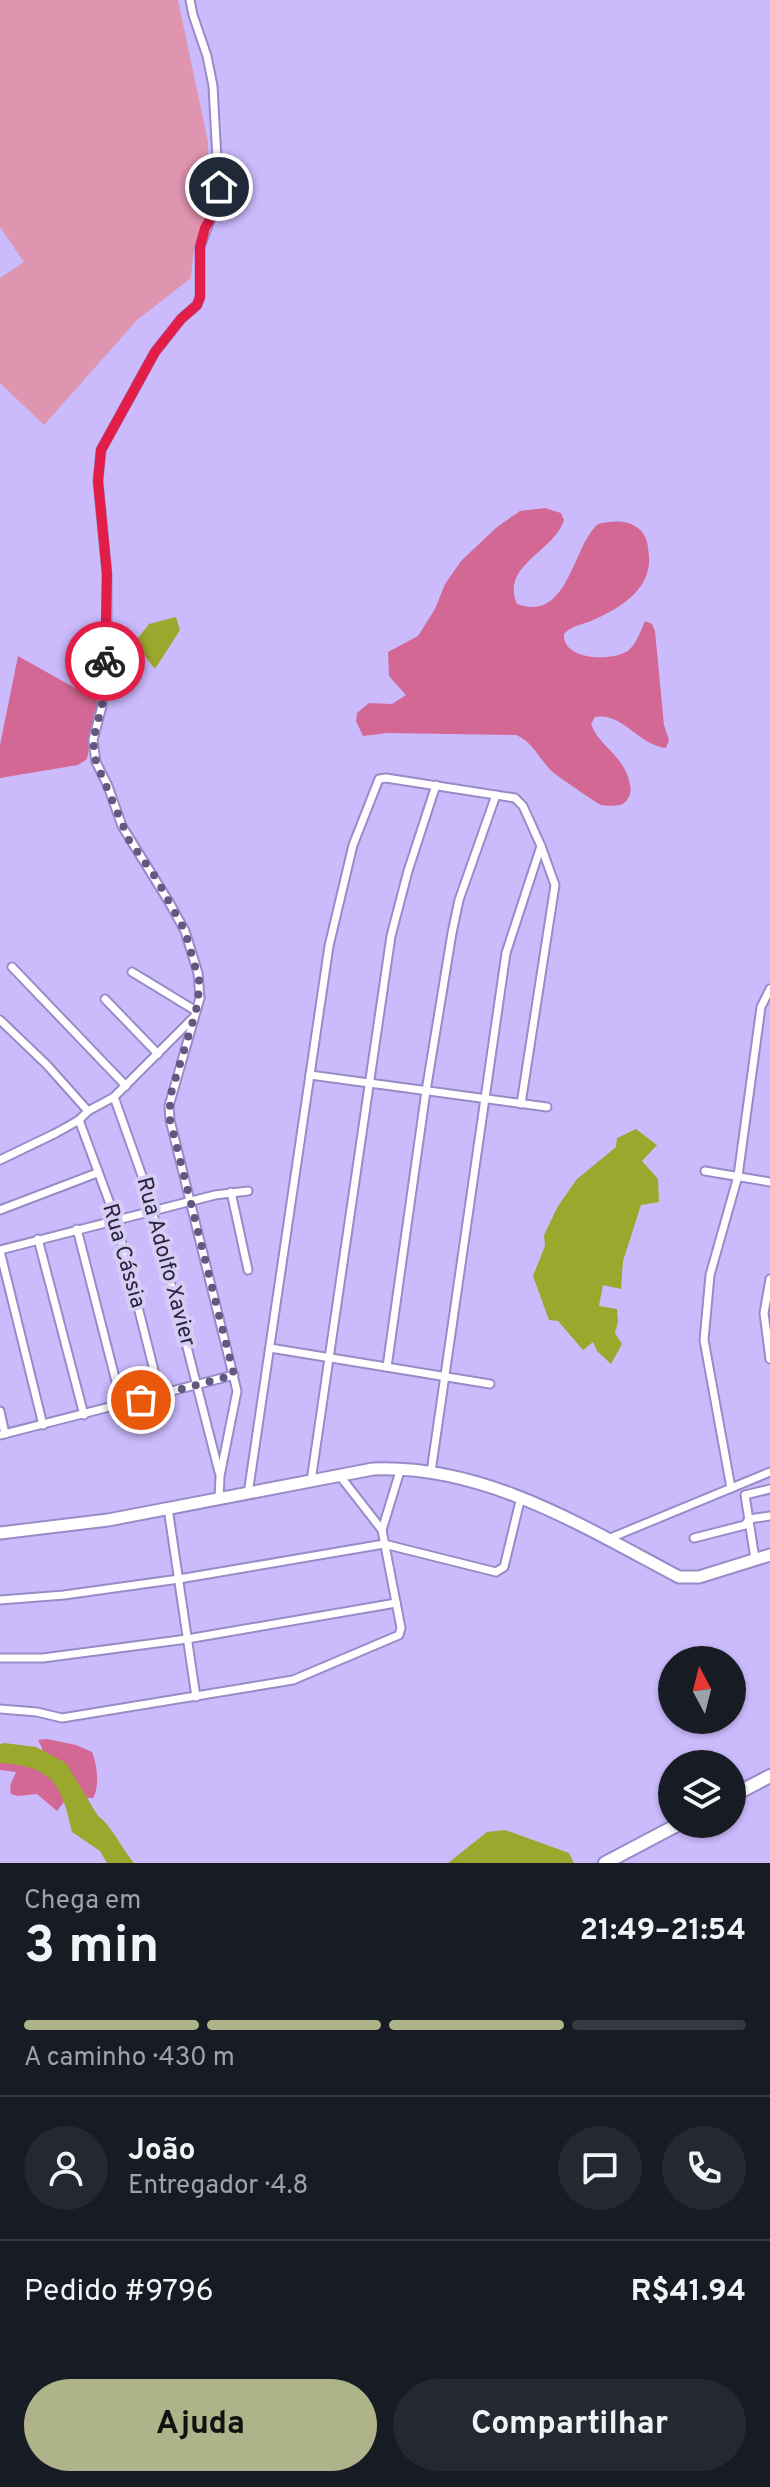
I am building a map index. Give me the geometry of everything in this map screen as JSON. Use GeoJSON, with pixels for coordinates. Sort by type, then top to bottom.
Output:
{"type":"FeatureCollection","features":[{"type":"Feature","properties":{"kind":"main road"},"geometry":{"type":"LineString","coordinates":[[0,1533],[108,1520],[373,1469],[401,1468],[431,1472],[521,1497],[679,1577],[715,1574],[770,1555]]}},
{"type":"Feature","properties":{"kind":"main road"},"geometry":{"type":"LineString","coordinates":[[746,1789],[770,1776]]}},
{"type":"Feature","properties":{"kind":"main road"},"geometry":{"type":"LineString","coordinates":[[605,1863],[658,1835]]}},
{"type":"Feature","properties":{"kind":"street"},"geometry":{"type":"LineString","coordinates":[[190,0],[213,86],[219,196],[200,247],[200,297],[197,305],[181,319],[155,352],[101,450],[98,481],[107,574],[107,623],[102,706],[93,740],[96,762],[122,826],[156,878],[189,942],[200,984],[196,1013],[169,1106],[234,1375],[237,1399],[220,1476],[219,1499]]}},
{"type":"Feature","properties":{"kind":"street"},"geometry":{"type":"LineString","coordinates":[[248,1494],[329,946],[342,883],[376,783],[386,778],[515,798],[521,803],[541,846],[555,885],[521,1104]]}},
{"type":"Feature","properties":{"kind":"street"},"geometry":{"type":"LineString","coordinates":[[311,1481],[391,936],[404,882],[436,785]]}},
{"type":"Feature","properties":{"kind":"street"},"geometry":{"type":"LineString","coordinates":[[387,1367],[426,1091],[459,900],[496,795]]}},
{"type":"Feature","properties":{"kind":"street"},"geometry":{"type":"LineString","coordinates":[[431,1472],[506,953],[541,846]]}},
{"type":"Feature","properties":{"kind":"street"},"geometry":{"type":"LineString","coordinates":[[12,967],[126,1086]]}},
{"type":"Feature","properties":{"kind":"street"},"geometry":{"type":"LineString","coordinates":[[132,972],[196,1013]]}},
{"type":"Feature","properties":{"kind":"street"},"geometry":{"type":"LineString","coordinates":[[731,1488],[704,1340],[710,1275],[738,1176],[761,1007],[770,989]]}},
{"type":"Feature","properties":{"kind":"street"},"geometry":{"type":"LineString","coordinates":[[105,999],[158,1054]]}},
{"type":"Feature","properties":{"kind":"street"},"geometry":{"type":"LineString","coordinates":[[0,1160],[39,1143],[114,1097],[196,1013]]}},
{"type":"Feature","properties":{"kind":"street"},"geometry":{"type":"LineString","coordinates":[[0,1020],[47,1065],[88,1111]]}},
{"type":"Feature","properties":{"kind":"street"},"geometry":{"type":"LineString","coordinates":[[310,1075],[547,1107]]}},
{"type":"Feature","properties":{"kind":"street","name":"Rua Adolfo Xavier"},"geometry":{"type":"LineString","coordinates":[[114,1097],[131,1140],[152,1210],[220,1476]]}},
{"type":"Feature","properties":{"kind":"street","name":"Rua Cássia"},"geometry":{"type":"LineString","coordinates":[[79,1120],[116,1220],[160,1394]]}},
{"type":"Feature","properties":{"kind":"street"},"geometry":{"type":"LineString","coordinates":[[705,1171],[770,1182]]}},
{"type":"Feature","properties":{"kind":"street"},"geometry":{"type":"LineString","coordinates":[[0,1210],[97,1173]]}},
{"type":"Feature","properties":{"kind":"street"},"geometry":{"type":"LineString","coordinates":[[43,1425],[0,1250],[152,1210],[248,1191]]}},
{"type":"Feature","properties":{"kind":"street"},"geometry":{"type":"LineString","coordinates":[[231,1192],[248,1270]]}},
{"type":"Feature","properties":{"kind":"street"},"geometry":{"type":"LineString","coordinates":[[77,1229],[122,1405]]}},
{"type":"Feature","properties":{"kind":"street"},"geometry":{"type":"LineString","coordinates":[[38,1239],[84,1415]]}},
{"type":"Feature","properties":{"kind":"street"},"geometry":{"type":"LineString","coordinates":[[770,1279],[764,1313],[770,1359]]}},
{"type":"Feature","properties":{"kind":"street"},"geometry":{"type":"LineString","coordinates":[[270,1348],[490,1384]]}},
{"type":"Feature","properties":{"kind":"street"},"geometry":{"type":"LineString","coordinates":[[0,1411],[3,1435],[234,1375]]}},
{"type":"Feature","properties":{"kind":"street"},"geometry":{"type":"LineString","coordinates":[[0,1709],[62,1718],[293,1680],[399,1635],[401,1628],[382,1530],[401,1468]]}},
{"type":"Feature","properties":{"kind":"street"},"geometry":{"type":"LineString","coordinates":[[606,1540],[770,1472]]}},
{"type":"Feature","properties":{"kind":"street"},"geometry":{"type":"LineString","coordinates":[[340,1476],[382,1530]]}},
{"type":"Feature","properties":{"kind":"street"},"geometry":{"type":"LineString","coordinates":[[755,1559],[745,1495],[770,1489]]}},
{"type":"Feature","properties":{"kind":"street"},"geometry":{"type":"LineString","coordinates":[[0,1600],[64,1595],[179,1579],[384,1544],[496,1572],[504,1567],[521,1497]]}},
{"type":"Feature","properties":{"kind":"street"},"geometry":{"type":"LineString","coordinates":[[168,1508],[196,1697]]}},
{"type":"Feature","properties":{"kind":"street"},"geometry":{"type":"LineString","coordinates":[[694,1538],[745,1525],[749,1519],[770,1516]]}},
{"type":"Feature","properties":{"kind":"street"},"geometry":{"type":"LineString","coordinates":[[0,1658],[43,1658],[187,1639],[396,1603]]}},
{"type":"Feature","properties":{"kind":"shaded area"},"geometry":{"type":"Polygon","coordinates":[[[0,0],[178,0],[208,142],[208,211],[193,256],[191,278],[137,320],[44,425],[0,383],[0,278],[24,262],[0,227],[0,0]]]}},
{"type":"Feature","properties":{"kind":"shaded area"},"geometry":{"type":"Polygon","coordinates":[[[545,508],[561,513],[564,520],[516,579],[514,591],[517,604],[534,607],[548,603],[559,593],[589,535],[598,524],[630,524],[642,532],[647,542],[648,569],[639,589],[612,611],[573,627],[564,634],[571,650],[590,657],[601,657],[629,650],[645,621],[652,624],[655,631],[664,725],[669,740],[666,748],[647,741],[614,719],[595,717],[591,724],[627,775],[630,794],[620,805],[601,805],[586,796],[555,774],[528,742],[516,735],[387,733],[363,736],[356,721],[357,713],[369,703],[392,704],[406,695],[389,676],[388,652],[418,636],[435,609],[445,584],[461,561],[497,527],[520,511],[545,508]]]}},
{"type":"Feature","properties":{"kind":"shaded area"},"geometry":{"type":"Polygon","coordinates":[[[176,617],[180,630],[155,669],[144,655],[138,638],[149,624],[176,617]]]}},
{"type":"Feature","properties":{"kind":"shaded area"},"geometry":{"type":"Polygon","coordinates":[[[18,656],[98,701],[87,759],[78,765],[0,778],[0,745],[18,656]]]}},
{"type":"Feature","properties":{"kind":"shaded area"},"geometry":{"type":"Polygon","coordinates":[[[636,1129],[657,1145],[642,1161],[658,1179],[659,1202],[641,1205],[623,1261],[621,1289],[603,1285],[599,1306],[617,1309],[615,1333],[622,1344],[611,1364],[597,1351],[593,1342],[583,1350],[558,1321],[549,1320],[533,1276],[545,1246],[544,1235],[558,1206],[577,1179],[616,1147],[617,1138],[636,1129]]]}},
{"type":"Feature","properties":{"kind":"shaded area"},"geometry":{"type":"Polygon","coordinates":[[[47,1739],[92,1752],[97,1775],[93,1798],[67,1798],[57,1811],[37,1794],[11,1794],[10,1786],[16,1772],[0,1770],[0,1755],[42,1756],[38,1740],[47,1739]]]}},
{"type":"Feature","properties":{"kind":"shaded area"},"geometry":{"type":"Polygon","coordinates":[[[0,1744],[36,1747],[66,1763],[98,1816],[134,1863],[107,1863],[100,1851],[72,1832],[64,1801],[52,1781],[32,1768],[0,1763],[0,1744]]]}},
{"type":"Feature","properties":{"kind":"shaded area"},"geometry":{"type":"Polygon","coordinates":[[[505,1830],[569,1853],[574,1863],[448,1863],[487,1832],[505,1830]]]}},
{"type":"Feature","properties":{"kind":"way so far"},"geometry":{"type":"LineString","coordinates":[[105,661],[102,706],[93,740],[96,762],[129,840],[156,878],[185,931],[200,984],[200,998],[170,1097],[170,1120],[234,1375],[141,1400]]}},
{"type":"Feature","properties":{"kind":"route"},"geometry":{"type":"LineString","coordinates":[[105,661],[107,574],[98,481],[101,450],[155,352],[168,333],[197,305],[200,297],[200,247],[205,228],[216,209],[219,187]]}}]}
